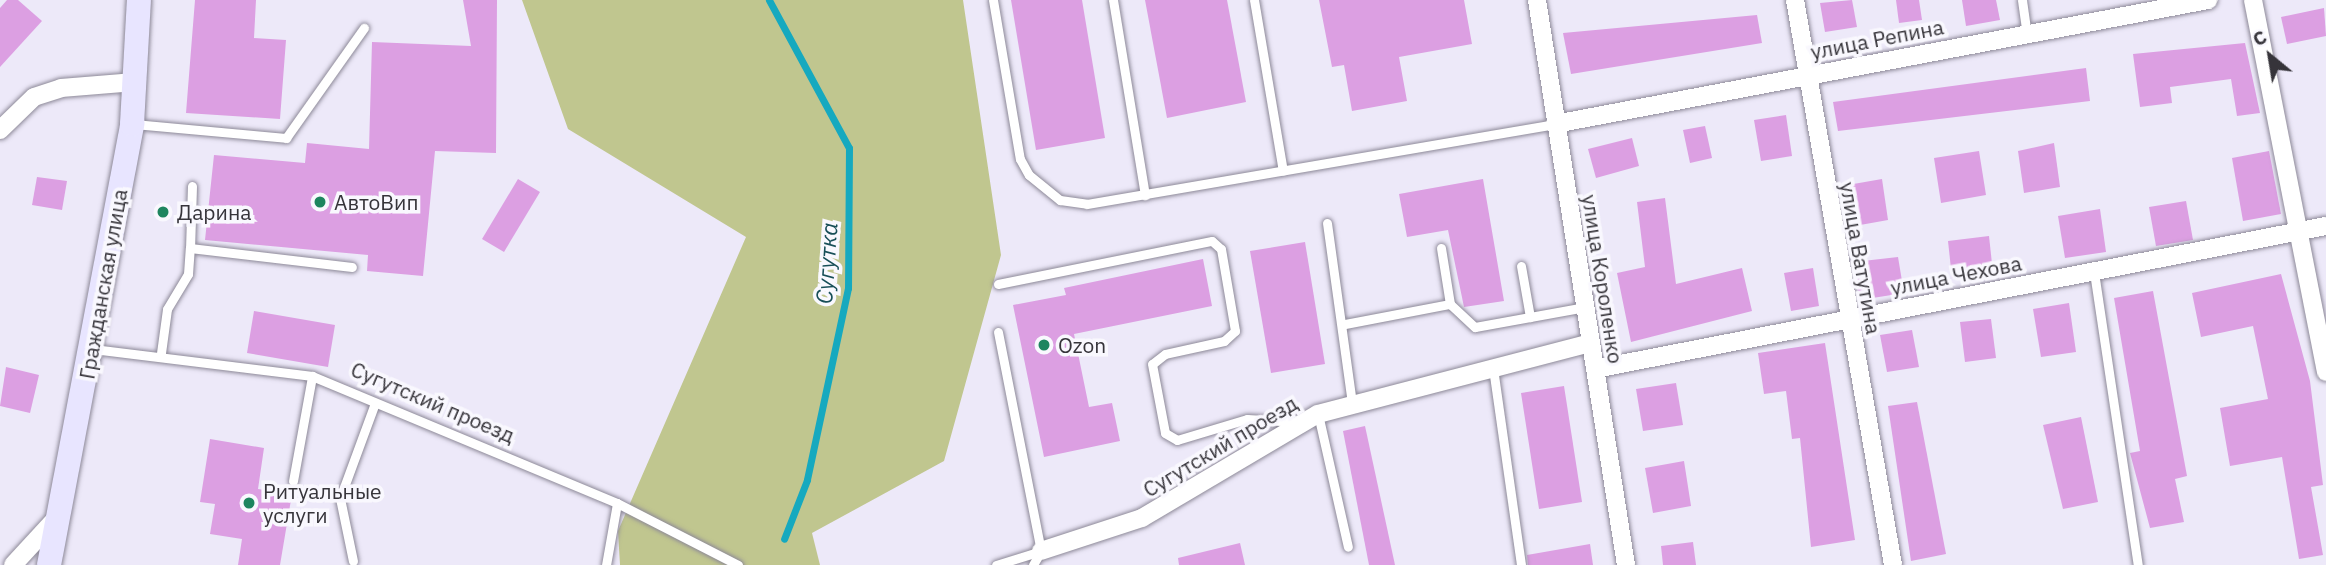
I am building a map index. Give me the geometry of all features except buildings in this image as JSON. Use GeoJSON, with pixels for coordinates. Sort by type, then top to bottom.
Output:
{"type":"FeatureCollection","features":[{"type":"Feature","properties":{"kind":"main road","name":"Гражданская улица"},"geometry":{"type":"LineString","coordinates":[[49,565],[132,124],[139,0]]}},
{"type":"Feature","properties":{"kind":"street","name":"улица Короленко"},"geometry":{"type":"LineString","coordinates":[[1536,0],[1626,565]]}},
{"type":"Feature","properties":{"kind":"street","name":"улица Ватутина"},"geometry":{"type":"LineString","coordinates":[[1795,0],[1893,565]]}},
{"type":"Feature","properties":{"kind":"street","name":"улица Репина"},"geometry":{"type":"LineString","coordinates":[[1555,124],[2208,0]]}},
{"type":"Feature","properties":{"kind":"street"},"geometry":{"type":"LineString","coordinates":[[2253,0],[2326,372]]}},
{"type":"Feature","properties":{"kind":"street"},"geometry":{"type":"LineString","coordinates":[[0,130],[34,97],[61,88],[135,82]]}},
{"type":"Feature","properties":{"kind":"street","name":"улица Чехова"},"geometry":{"type":"LineString","coordinates":[[1595,369],[2326,226]]}},
{"type":"Feature","properties":{"kind":"street","name":"Сугутский проезд"},"geometry":{"type":"LineString","coordinates":[[1037,558],[1142,518],[1298,422],[1318,414],[1352,404],[1431,390],[1493,368],[1591,343]]}},
{"type":"Feature","properties":{"kind":"street"},"geometry":{"type":"LineString","coordinates":[[13,565],[60,515]]}},
{"type":"Feature","properties":{"kind":"lane"},"geometry":{"type":"LineString","coordinates":[[993,0],[1020,159],[1029,175],[1059,200],[1087,204],[1555,124]]}},
{"type":"Feature","properties":{"kind":"lane"},"geometry":{"type":"LineString","coordinates":[[1113,0],[1145,195]]}},
{"type":"Feature","properties":{"kind":"lane"},"geometry":{"type":"LineString","coordinates":[[1254,0],[1283,171]]}},
{"type":"Feature","properties":{"kind":"lane"},"geometry":{"type":"LineString","coordinates":[[2022,0],[2027,34]]}},
{"type":"Feature","properties":{"kind":"lane"},"geometry":{"type":"LineString","coordinates":[[132,124],[286,138],[364,28]]}},
{"type":"Feature","properties":{"kind":"lane"},"geometry":{"type":"LineString","coordinates":[[161,353],[167,309],[188,274],[192,186]]}},
{"type":"Feature","properties":{"kind":"lane"},"geometry":{"type":"LineString","coordinates":[[1328,223],[1345,324],[1352,404]]}},
{"type":"Feature","properties":{"kind":"lane"},"geometry":{"type":"LineString","coordinates":[[998,284],[1212,241],[1221,249],[1235,331],[1224,341],[1165,354],[1152,364],[1165,433],[1177,440],[1247,419],[1298,422]]}},
{"type":"Feature","properties":{"kind":"lane"},"geometry":{"type":"LineString","coordinates":[[190,248],[352,267]]}},
{"type":"Feature","properties":{"kind":"lane"},"geometry":{"type":"LineString","coordinates":[[1441,248],[1450,304],[1475,327],[1585,307]]}},
{"type":"Feature","properties":{"kind":"lane"},"geometry":{"type":"LineString","coordinates":[[1521,266],[1530,317]]}},
{"type":"Feature","properties":{"kind":"lane"},"geometry":{"type":"LineString","coordinates":[[2094,272],[2138,565]]}},
{"type":"Feature","properties":{"kind":"lane"},"geometry":{"type":"LineString","coordinates":[[1345,324],[1450,304]]}},
{"type":"Feature","properties":{"kind":"lane"},"geometry":{"type":"LineString","coordinates":[[998,332],[1037,558]]}},
{"type":"Feature","properties":{"kind":"lane","name":"Сугутский проезд"},"geometry":{"type":"LineString","coordinates":[[91,349],[161,353],[312,376],[617,503],[738,565]]}},
{"type":"Feature","properties":{"kind":"lane"},"geometry":{"type":"LineString","coordinates":[[1493,368],[1521,565]]}},
{"type":"Feature","properties":{"kind":"lane"},"geometry":{"type":"LineString","coordinates":[[293,481],[312,376]]}},
{"type":"Feature","properties":{"kind":"lane"},"geometry":{"type":"LineString","coordinates":[[353,561],[340,498],[375,403]]}},
{"type":"Feature","properties":{"kind":"lane"},"geometry":{"type":"LineString","coordinates":[[1318,414],[1348,547]]}},
{"type":"Feature","properties":{"kind":"lane"},"geometry":{"type":"LineString","coordinates":[[606,565],[617,503]]}},
{"type":"Feature","properties":{"kind":"lane","name":"Сугутский проезд"},"geometry":{"type":"LineString","coordinates":[[996,565],[1037,558]]}},
{"type":"Feature","properties":{"kind":"green space"},"geometry":{"type":"Polygon","coordinates":[[[522,0],[963,0],[1001,255],[944,461],[812,533],[820,565],[620,565],[618,531],[746,237],[568,129],[522,0]]]}},
{"type":"Feature","properties":{"kind":"waterway","name":"Сугутка"},"geometry":{"type":"LineString","coordinates":[[769,0],[849,148],[848,288],[807,480],[784,539]]}},
{"type":"Feature","properties":{"kind":"place","name":"АвтоВип"},"geometry":{"type":"Point","coordinates":[320,202]}},
{"type":"Feature","properties":{"kind":"place","name":"Дарина"},"geometry":{"type":"Point","coordinates":[163,212]}},
{"type":"Feature","properties":{"kind":"place","name":"Ozon"},"geometry":{"type":"Point","coordinates":[1044,345]}},
{"type":"Feature","properties":{"kind":"place","name":"Ритуальные услуги"},"geometry":{"type":"Point","coordinates":[249,503]}}]}
